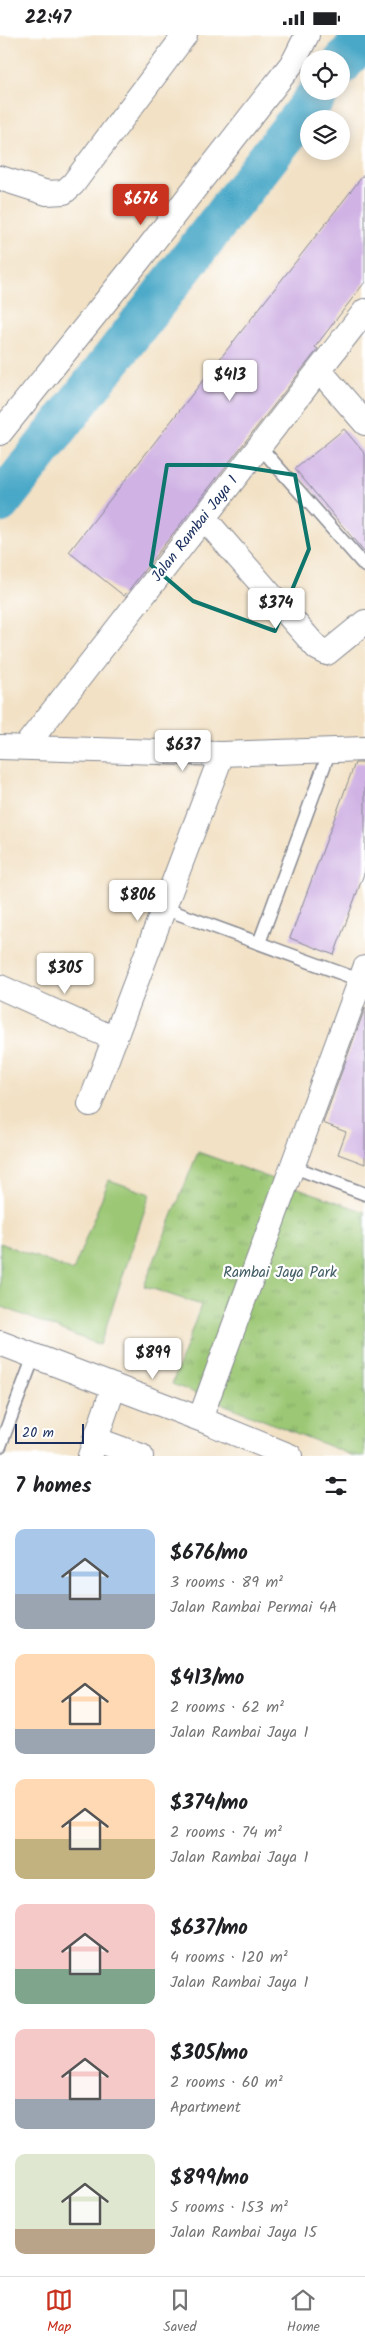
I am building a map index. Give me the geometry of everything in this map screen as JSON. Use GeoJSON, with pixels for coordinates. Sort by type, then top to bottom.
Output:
{"type":"FeatureCollection","features":[{"type":"Feature","properties":{"kind":"street"},"geometry":{"type":"LineString","coordinates":[[0,178],[47,193],[64,192],[73,184],[185,35]]}},
{"type":"Feature","properties":{"kind":"street"},"geometry":{"type":"LineString","coordinates":[[0,433],[139,260],[288,68],[307,35]]}},
{"type":"Feature","properties":{"kind":"street","name":"Jalan Rambai Jaya 1"},"geometry":{"type":"LineString","coordinates":[[25,747],[365,311]]}},
{"type":"Feature","properties":{"kind":"street"},"geometry":{"type":"LineString","coordinates":[[320,370],[365,423]]}},
{"type":"Feature","properties":{"kind":"street"},"geometry":{"type":"LineString","coordinates":[[204,518],[317,648],[327,653],[365,622]]}},
{"type":"Feature","properties":{"kind":"street"},"geometry":{"type":"LineString","coordinates":[[0,747],[222,754],[365,749]]}},
{"type":"Feature","properties":{"kind":"street"},"geometry":{"type":"LineString","coordinates":[[90,1104],[222,754]]}},
{"type":"Feature","properties":{"kind":"street"},"geometry":{"type":"LineString","coordinates":[[200,1419],[291,1166],[363,977]]}},
{"type":"Feature","properties":{"kind":"street"},"geometry":{"type":"LineString","coordinates":[[0,987],[115,1039]]}},
{"type":"Feature","properties":{"kind":"street"},"geometry":{"type":"LineString","coordinates":[[0,1343],[200,1419],[290,1456]]}},
{"type":"Feature","properties":{"kind":"street"},"geometry":{"type":"LineString","coordinates":[[114,1386],[92,1447],[141,1456]]}},
{"type":"Feature","properties":{"kind":"lane"},"geometry":{"type":"LineString","coordinates":[[260,447],[365,566]]}},
{"type":"Feature","properties":{"kind":"lane"},"geometry":{"type":"LineString","coordinates":[[259,943],[330,751]]}},
{"type":"Feature","properties":{"kind":"lane"},"geometry":{"type":"LineString","coordinates":[[164,908],[259,943],[363,977]]}},
{"type":"Feature","properties":{"kind":"lane"},"geometry":{"type":"LineString","coordinates":[[291,1166],[365,1193]]}},
{"type":"Feature","properties":{"kind":"lane"},"geometry":{"type":"LineString","coordinates":[[0,1446],[34,1356]]}},
{"type":"Feature","properties":{"kind":"highlighted area"},"geometry":{"type":"Polygon","coordinates":[[[167,465],[229,465],[295,475],[309,549],[275,631],[193,601],[151,565],[167,465]]]}},
{"type":"Feature","properties":{"kind":"green space","name":"Rambai Jaya Park"},"geometry":{"type":"Polygon","coordinates":[[[198,1152],[365,1212],[365,1456],[354,1456],[172,1384],[201,1305],[144,1286],[198,1152]]]}},
{"type":"Feature","properties":{"kind":"green space"},"geometry":{"type":"Polygon","coordinates":[[[109,1180],[150,1194],[100,1345],[0,1306],[0,1243],[73,1271],[109,1180]]]}},
{"type":"Feature","properties":{"kind":"building"},"geometry":{"type":"Polygon","coordinates":[[[365,173],[365,282],[315,347],[318,349],[124,596],[69,552],[365,173]]]}},
{"type":"Feature","properties":{"kind":"building"},"geometry":{"type":"Polygon","coordinates":[[[344,429],[365,454],[365,553],[295,469],[344,429]]]}},
{"type":"Feature","properties":{"kind":"building"},"geometry":{"type":"Polygon","coordinates":[[[355,763],[365,763],[365,871],[334,955],[290,938],[355,763]]]}},
{"type":"Feature","properties":{"kind":"building"},"geometry":{"type":"Polygon","coordinates":[[[365,1008],[365,1164],[338,1154],[346,1132],[323,1123],[365,1008]]]}},
{"type":"Feature","properties":{"kind":"waterway"},"geometry":{"type":"LineString","coordinates":[[350,54],[365,35]]}},
{"type":"Feature","properties":{"kind":"waterway"},"geometry":{"type":"LineString","coordinates":[[0,503],[313,100]]}}]}
